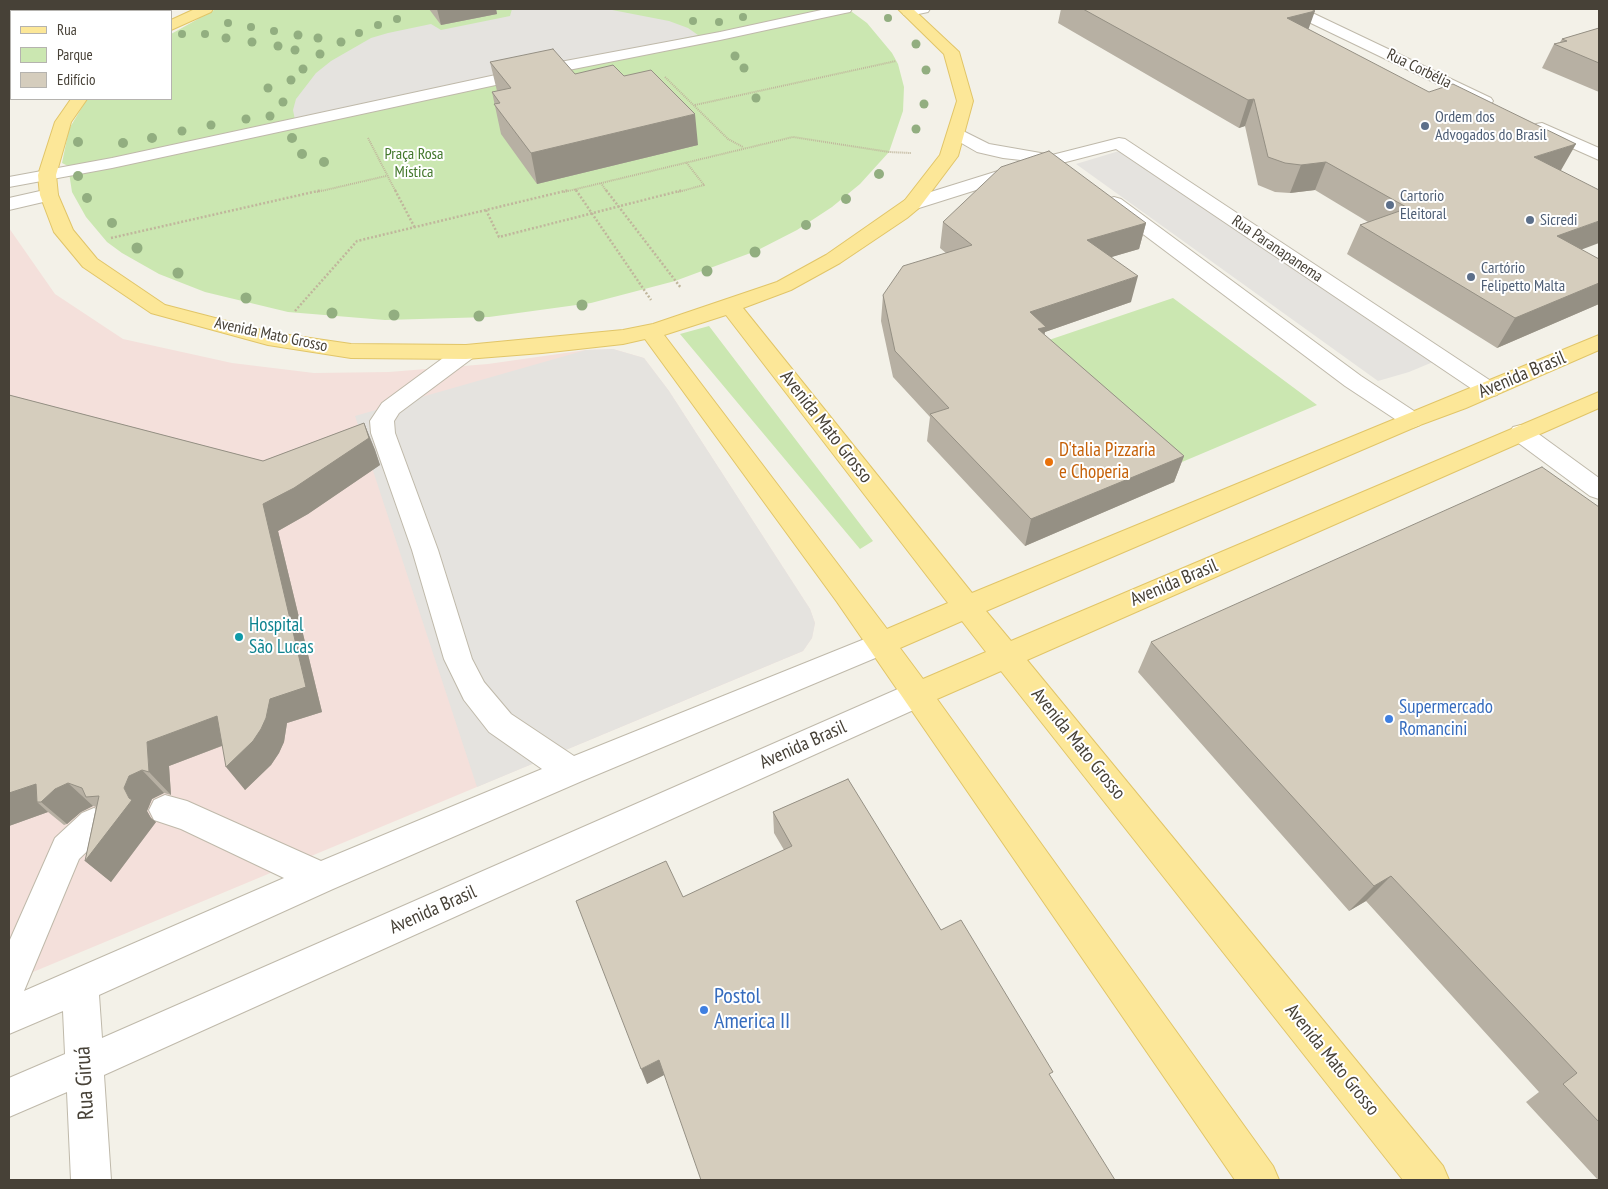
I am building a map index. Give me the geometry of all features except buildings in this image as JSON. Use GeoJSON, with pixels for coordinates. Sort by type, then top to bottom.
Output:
{"type":"FeatureCollection","features":[{"type":"Feature","properties":{"kind":"main road"},"geometry":{"type":"LineString","coordinates":[[172,26],[206,9]]}},
{"type":"Feature","properties":{"kind":"main road","name":"Avenida Mato Grosso"},"geometry":{"type":"LineString","coordinates":[[48,185],[64,232],[90,263],[158,309],[268,338],[351,351],[466,352],[623,337],[705,315],[784,286],[833,259],[912,204],[949,156],[965,100],[951,52],[912,10]]}},
{"type":"Feature","properties":{"kind":"main road"},"geometry":{"type":"LineString","coordinates":[[48,185],[63,122],[78,100]]}},
{"type":"Feature","properties":{"kind":"main road","name":"Avenida Mato Grosso"},"geometry":{"type":"LineString","coordinates":[[730,306],[1006,655],[1429,1180]]}},
{"type":"Feature","properties":{"kind":"main road"},"geometry":{"type":"LineString","coordinates":[[660,328],[1259,1180]]}},
{"type":"Feature","properties":{"kind":"main road","name":"Avenida Brasil"},"geometry":{"type":"LineString","coordinates":[[882,643],[1412,420],[1489,390],[1599,342]]}},
{"type":"Feature","properties":{"kind":"main road","name":"Avenida Brasil"},"geometry":{"type":"LineString","coordinates":[[918,694],[1599,399]]}},
{"type":"Feature","properties":{"kind":"street"},"geometry":{"type":"LineString","coordinates":[[9,204],[48,185],[112,163],[528,73],[720,36],[845,9]]}},
{"type":"Feature","properties":{"kind":"street","name":"Rua Corbélia"},"geometry":{"type":"LineString","coordinates":[[1293,9],[1500,108]]}},
{"type":"Feature","properties":{"kind":"street"},"geometry":{"type":"LineString","coordinates":[[1527,121],[1599,155]]}},
{"type":"Feature","properties":{"kind":"street","name":"Rua Paranapanema"},"geometry":{"type":"LineString","coordinates":[[957,133],[990,150],[1064,165]]}},
{"type":"Feature","properties":{"kind":"street","name":"Rua Paranapanema"},"geometry":{"type":"LineString","coordinates":[[912,204],[1064,165],[1119,143],[1489,390]]}},
{"type":"Feature","properties":{"kind":"street"},"geometry":{"type":"LineString","coordinates":[[9,182],[48,185]]}},
{"type":"Feature","properties":{"kind":"street"},"geometry":{"type":"LineString","coordinates":[[1095,189],[1353,380],[1412,420]]}},
{"type":"Feature","properties":{"kind":"street"},"geometry":{"type":"LineString","coordinates":[[466,352],[390,408],[382,420],[382,432],[425,550],[458,659],[474,691],[500,723],[570,771]]}},
{"type":"Feature","properties":{"kind":"street"},"geometry":{"type":"LineString","coordinates":[[1521,434],[1599,490]]}},
{"type":"Feature","properties":{"kind":"street","name":"Avenida Brasil"},"geometry":{"type":"LineString","coordinates":[[9,1016],[321,878],[570,771],[882,643]]}},
{"type":"Feature","properties":{"kind":"street","name":"Avenida Brasil"},"geometry":{"type":"LineString","coordinates":[[9,1098],[918,694]]}},
{"type":"Feature","properties":{"kind":"street"},"geometry":{"type":"LineString","coordinates":[[165,810],[187,816],[321,878]]}},
{"type":"Feature","properties":{"kind":"street"},"geometry":{"type":"LineString","coordinates":[[9,983],[67,848],[94,823]]}},
{"type":"Feature","properties":{"kind":"street","name":"Rua Giruá"},"geometry":{"type":"LineString","coordinates":[[80,986],[91,1180]]}},
{"type":"Feature","properties":{"kind":"path"},"geometry":{"type":"LineString","coordinates":[[695,105],[896,61]]}},
{"type":"Feature","properties":{"kind":"path"},"geometry":{"type":"LineString","coordinates":[[665,77],[728,139],[744,148]]}},
{"type":"Feature","properties":{"kind":"path"},"geometry":{"type":"LineString","coordinates":[[374,137],[368,138],[386,176],[415,228]]}},
{"type":"Feature","properties":{"kind":"path"},"geometry":{"type":"LineString","coordinates":[[268,338],[358,242],[744,148],[793,138],[889,152],[915,153]]}},
{"type":"Feature","properties":{"kind":"path"},"geometry":{"type":"LineString","coordinates":[[486,210],[499,237],[704,185],[686,162]]}},
{"type":"Feature","properties":{"kind":"path"},"geometry":{"type":"LineString","coordinates":[[105,240],[386,176]]}},
{"type":"Feature","properties":{"kind":"path"},"geometry":{"type":"LineString","coordinates":[[601,183],[617,207],[675,281],[705,315]]}},
{"type":"Feature","properties":{"kind":"path"},"geometry":{"type":"LineString","coordinates":[[575,189],[660,328]]}},
{"type":"Feature","properties":{"kind":"shaded area"},"geometry":{"type":"Polygon","coordinates":[[[9,9],[169,9],[10,10],[9,87],[9,9]]]}},
{"type":"Feature","properties":{"kind":"shaded area"},"geometry":{"type":"Polygon","coordinates":[[[512,9],[607,9],[669,21],[688,28],[698,35],[295,120],[293,110],[296,99],[316,73],[331,61],[371,38],[431,24],[441,30],[510,16],[512,9]]]}},
{"type":"Feature","properties":{"kind":"shaded area"},"geometry":{"type":"Polygon","coordinates":[[[1119,151],[1433,362],[1409,372],[1378,381],[1076,164],[1119,151]]]}},
{"type":"Feature","properties":{"kind":"shaded area"},"geometry":{"type":"Polygon","coordinates":[[[9,228],[55,294],[123,339],[232,363],[314,373],[389,372],[488,364],[586,350],[613,349],[644,358],[669,391],[810,609],[815,623],[812,638],[803,651],[9,982],[9,228]]]}},
{"type":"Feature","properties":{"kind":"shaded area"},"geometry":{"type":"Polygon","coordinates":[[[613,349],[644,358],[669,391],[810,609],[815,623],[812,638],[803,651],[477,787],[355,416],[586,350],[613,349]]]}},
{"type":"Feature","properties":{"kind":"green space","name":"Praça Rosa Mística"},"geometry":{"type":"Polygon","coordinates":[[[216,9],[848,9],[867,23],[892,53],[898,64],[904,87],[903,111],[889,152],[860,184],[832,207],[797,230],[756,251],[675,281],[591,303],[489,317],[385,320],[288,312],[205,292],[159,274],[122,253],[107,242],[86,217],[72,192],[68,166],[62,163],[69,129],[86,100],[172,100],[172,33],[216,9]]]}},
{"type":"Feature","properties":{"kind":"green space"},"geometry":{"type":"Polygon","coordinates":[[[1173,298],[1317,405],[1182,462],[1043,342],[1173,298]]]}},
{"type":"Feature","properties":{"kind":"green space"},"geometry":{"type":"Polygon","coordinates":[[[709,326],[873,541],[860,549],[680,334],[709,326]]]}},
{"type":"Feature","properties":{"kind":"place","name":"Ordem dos Advogados do Brasil"},"geometry":{"type":"Point","coordinates":[1425,126]}},
{"type":"Feature","properties":{"kind":"place","name":"Cartorio Eleitoral"},"geometry":{"type":"Point","coordinates":[1390,205]}},
{"type":"Feature","properties":{"kind":"place","name":"Sicredi"},"geometry":{"type":"Point","coordinates":[1530,220]}},
{"type":"Feature","properties":{"kind":"place","name":"Cartório Felipetto Malta"},"geometry":{"type":"Point","coordinates":[1471,277]}},
{"type":"Feature","properties":{"kind":"place","name":"D'talia Pizzaria e Choperia"},"geometry":{"type":"Point","coordinates":[1049,462]}},
{"type":"Feature","properties":{"kind":"place","name":"Hospital São Lucas"},"geometry":{"type":"Point","coordinates":[239,637]}},
{"type":"Feature","properties":{"kind":"place","name":"Supermercado Romancini"},"geometry":{"type":"Point","coordinates":[1389,719]}},
{"type":"Feature","properties":{"kind":"place","name":"Postol America II"},"geometry":{"type":"Point","coordinates":[704,1010]}}]}
